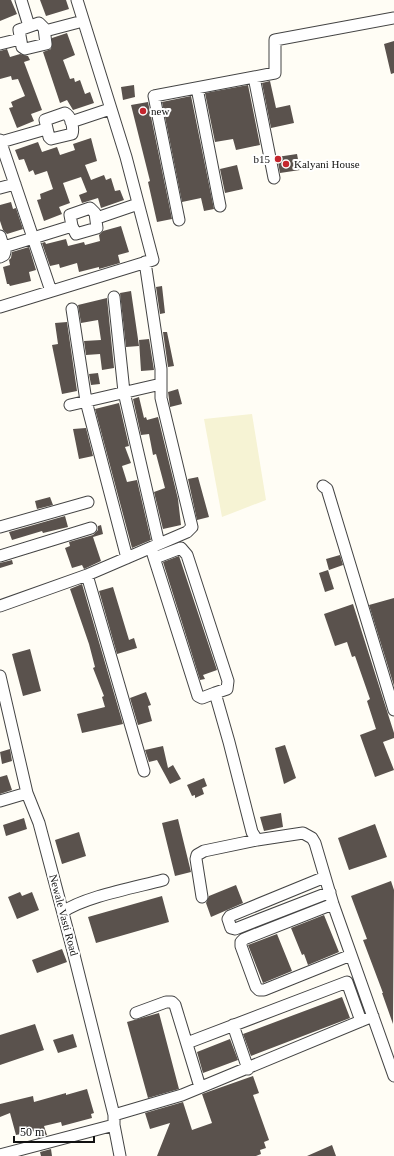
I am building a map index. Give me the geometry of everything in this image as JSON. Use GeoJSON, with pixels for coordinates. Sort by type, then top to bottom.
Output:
{"type":"FeatureCollection","features":[{"type":"Feature","properties":{"kind":"street"},"geometry":{"type":"LineString","coordinates":[[21,0],[29,26]]}},
{"type":"Feature","properties":{"kind":"street"},"geometry":{"type":"LineString","coordinates":[[0,307],[153,260],[126,157],[110,110],[77,0]]}},
{"type":"Feature","properties":{"kind":"street"},"geometry":{"type":"LineString","coordinates":[[179,220],[154,96],[275,73],[275,40],[394,18]]}},
{"type":"Feature","properties":{"kind":"street"},"geometry":{"type":"LineString","coordinates":[[44,31],[84,21]]}},
{"type":"Feature","properties":{"kind":"street"},"geometry":{"type":"LineString","coordinates":[[39,23],[42,25],[44,31],[47,41],[44,45],[24,49],[20,39],[19,30],[39,23]]}},
{"type":"Feature","properties":{"kind":"street"},"geometry":{"type":"LineString","coordinates":[[0,44],[20,39]]}},
{"type":"Feature","properties":{"kind":"street"},"geometry":{"type":"LineString","coordinates":[[254,77],[274,178]]}},
{"type":"Feature","properties":{"kind":"street"},"geometry":{"type":"LineString","coordinates":[[197,88],[220,206]]}},
{"type":"Feature","properties":{"kind":"street"},"geometry":{"type":"LineString","coordinates":[[71,122],[110,110]]}},
{"type":"Feature","properties":{"kind":"street"},"geometry":{"type":"LineString","coordinates":[[65,113],[68,114],[71,122],[74,131],[70,135],[51,139],[44,122],[47,119],[65,113]]}},
{"type":"Feature","properties":{"kind":"street"},"geometry":{"type":"LineString","coordinates":[[46,129],[0,141],[51,291]]}},
{"type":"Feature","properties":{"kind":"street"},"geometry":{"type":"LineString","coordinates":[[0,188],[15,184]]}},
{"type":"Feature","properties":{"kind":"street"},"geometry":{"type":"LineString","coordinates":[[97,218],[138,204]]}},
{"type":"Feature","properties":{"kind":"street"},"geometry":{"type":"LineString","coordinates":[[90,208],[95,212],[98,225],[95,229],[76,234],[72,226],[69,217],[72,213],[90,208]]}},
{"type":"Feature","properties":{"kind":"street"},"geometry":{"type":"LineString","coordinates":[[1,246],[33,239],[72,226]]}},
{"type":"Feature","properties":{"kind":"street"},"geometry":{"type":"LineString","coordinates":[[145,262],[161,369],[161,398],[192,527],[188,532],[155,550]]}},
{"type":"Feature","properties":{"kind":"street"},"geometry":{"type":"LineString","coordinates":[[0,606],[87,575],[127,558],[155,550],[181,548],[187,555],[228,681],[227,689],[202,698],[198,696],[155,550],[124,392],[114,298]]}},
{"type":"Feature","properties":{"kind":"street"},"geometry":{"type":"LineString","coordinates":[[72,309],[86,401],[127,558]]}},
{"type":"Feature","properties":{"kind":"street"},"geometry":{"type":"LineString","coordinates":[[70,405],[161,384]]}},
{"type":"Feature","properties":{"kind":"street"},"geometry":{"type":"LineString","coordinates":[[323,486],[327,489],[394,710]]}},
{"type":"Feature","properties":{"kind":"street"},"geometry":{"type":"LineString","coordinates":[[0,527],[88,502]]}},
{"type":"Feature","properties":{"kind":"street"},"geometry":{"type":"LineString","coordinates":[[0,556],[91,528]]}},
{"type":"Feature","properties":{"kind":"street"},"geometry":{"type":"LineString","coordinates":[[87,575],[144,771]]}},
{"type":"Feature","properties":{"kind":"street","name":"Newale Vasti Road"},"geometry":{"type":"LineString","coordinates":[[0,676],[28,793],[39,822],[63,912],[114,1120],[120,1156]]}},
{"type":"Feature","properties":{"kind":"street"},"geometry":{"type":"LineString","coordinates":[[215,693],[252,832],[258,840]]}},
{"type":"Feature","properties":{"kind":"street"},"geometry":{"type":"LineString","coordinates":[[0,801],[28,793]]}},
{"type":"Feature","properties":{"kind":"street"},"geometry":{"type":"LineString","coordinates":[[202,897],[196,859],[197,855],[204,851],[303,833],[312,838],[315,843],[333,904],[394,1076]]}},
{"type":"Feature","properties":{"kind":"street"},"geometry":{"type":"LineString","coordinates":[[325,877],[230,916],[228,919],[231,928],[235,929],[330,892]]}},
{"type":"Feature","properties":{"kind":"street"},"geometry":{"type":"LineString","coordinates":[[63,912],[89,900],[163,880]]}},
{"type":"Feature","properties":{"kind":"street"},"geometry":{"type":"LineString","coordinates":[[333,904],[244,939],[241,942],[243,953],[256,987],[259,990],[264,990],[351,955]]}},
{"type":"Feature","properties":{"kind":"street"},"geometry":{"type":"LineString","coordinates":[[187,1043],[347,982],[361,1021]]}},
{"type":"Feature","properties":{"kind":"street"},"geometry":{"type":"LineString","coordinates":[[136,1013],[166,1002],[172,1002],[175,1005],[200,1087]]}},
{"type":"Feature","properties":{"kind":"street"},"geometry":{"type":"LineString","coordinates":[[0,1155],[114,1120],[182,1095],[373,1016]]}},
{"type":"Feature","properties":{"kind":"street"},"geometry":{"type":"LineString","coordinates":[[233,1025],[248,1069]]}},
{"type":"Feature","properties":{"kind":"shaded area"},"geometry":{"type":"Polygon","coordinates":[[[252,414],[266,500],[222,517],[204,419],[252,414]]]}},
{"type":"Feature","properties":{"kind":"building"},"geometry":{"type":"Polygon","coordinates":[[[0,0],[11,0],[17,14],[0,21],[0,0]]]}},
{"type":"Feature","properties":{"kind":"building"},"geometry":{"type":"Polygon","coordinates":[[[40,0],[66,0],[69,9],[46,16],[40,0]]]}},
{"type":"Feature","properties":{"kind":"building"},"geometry":{"type":"Polygon","coordinates":[[[67,33],[75,55],[63,60],[70,79],[74,78],[75,82],[80,80],[85,94],[90,92],[94,103],[73,110],[67,100],[60,103],[43,52],[51,49],[52,38],[67,33]]]}},
{"type":"Feature","properties":{"kind":"building"},"geometry":{"type":"Polygon","coordinates":[[[394,41],[394,73],[391,74],[384,44],[394,41]]]}},
{"type":"Feature","properties":{"kind":"building"},"geometry":{"type":"Polygon","coordinates":[[[7,49],[10,57],[20,54],[28,56],[30,60],[24,62],[42,110],[31,114],[34,121],[17,128],[9,108],[13,107],[11,102],[25,96],[18,79],[12,80],[11,76],[0,79],[0,51],[7,49]]]}},
{"type":"Feature","properties":{"kind":"building"},"geometry":{"type":"Polygon","coordinates":[[[270,81],[276,108],[290,105],[294,123],[271,128],[262,83],[270,81]]]}},
{"type":"Feature","properties":{"kind":"building"},"geometry":{"type":"Polygon","coordinates":[[[134,85],[135,97],[123,100],[121,87],[134,85]]]}},
{"type":"Feature","properties":{"kind":"building"},"geometry":{"type":"Polygon","coordinates":[[[248,85],[260,145],[236,150],[233,139],[215,142],[205,93],[248,85]]]}},
{"type":"Feature","properties":{"kind":"building"},"geometry":{"type":"Polygon","coordinates":[[[191,96],[214,209],[204,211],[201,198],[182,202],[162,102],[191,96]]]}},
{"type":"Feature","properties":{"kind":"building"},"geometry":{"type":"Polygon","coordinates":[[[148,102],[172,219],[157,222],[148,182],[150,181],[131,105],[148,102]]]}},
{"type":"Feature","properties":{"kind":"building"},"geometry":{"type":"Polygon","coordinates":[[[91,138],[97,161],[85,165],[91,180],[104,175],[106,180],[111,178],[115,191],[120,190],[124,200],[101,208],[98,198],[82,203],[79,195],[87,192],[81,177],[63,183],[70,203],[59,207],[62,214],[44,221],[37,200],[41,199],[40,194],[53,189],[47,171],[35,175],[33,170],[29,172],[24,159],[19,160],[15,150],[38,142],[42,152],[57,147],[60,155],[75,150],[73,144],[91,138]]]}},
{"type":"Feature","properties":{"kind":"building","name":"Kalyani House"},"geometry":{"type":"Polygon","coordinates":[[[297,154],[300,170],[280,173],[277,157],[297,154]]]}},
{"type":"Feature","properties":{"kind":"building"},"geometry":{"type":"Polygon","coordinates":[[[237,165],[243,189],[225,193],[220,169],[237,165]]]}},
{"type":"Feature","properties":{"kind":"building"},"geometry":{"type":"Polygon","coordinates":[[[11,202],[13,209],[16,208],[23,229],[7,234],[3,230],[0,221],[0,205],[11,202]]]}},
{"type":"Feature","properties":{"kind":"building"},"geometry":{"type":"Polygon","coordinates":[[[121,226],[129,252],[118,255],[120,263],[99,269],[99,267],[79,272],[77,263],[60,268],[59,264],[50,266],[42,243],[45,242],[46,244],[66,239],[68,246],[84,242],[85,245],[100,241],[99,235],[103,231],[121,226]]]}},
{"type":"Feature","properties":{"kind":"building"},"geometry":{"type":"Polygon","coordinates":[[[29,247],[36,270],[29,272],[31,281],[10,286],[7,284],[3,267],[10,265],[9,260],[12,252],[29,247]]]}},
{"type":"Feature","properties":{"kind":"building"},"geometry":{"type":"Polygon","coordinates":[[[162,286],[165,313],[160,314],[156,287],[162,286]]]}},
{"type":"Feature","properties":{"kind":"building"},"geometry":{"type":"Polygon","coordinates":[[[131,291],[139,346],[126,347],[120,293],[131,291]]]}},
{"type":"Feature","properties":{"kind":"building"},"geometry":{"type":"Polygon","coordinates":[[[107,298],[114,368],[102,370],[100,354],[86,355],[84,341],[101,340],[98,320],[81,323],[78,305],[107,298]]]}},
{"type":"Feature","properties":{"kind":"building"},"geometry":{"type":"Polygon","coordinates":[[[67,322],[77,391],[62,394],[52,345],[58,344],[55,323],[67,322]]]}},
{"type":"Feature","properties":{"kind":"building"},"geometry":{"type":"Polygon","coordinates":[[[163,332],[167,332],[174,366],[168,367],[163,332]]]}},
{"type":"Feature","properties":{"kind":"building"},"geometry":{"type":"Polygon","coordinates":[[[149,339],[154,370],[141,371],[139,340],[149,339]]]}},
{"type":"Feature","properties":{"kind":"building"},"geometry":{"type":"Polygon","coordinates":[[[98,373],[100,384],[91,385],[89,374],[98,373]]]}},
{"type":"Feature","properties":{"kind":"building"},"geometry":{"type":"Polygon","coordinates":[[[178,389],[182,404],[170,407],[168,392],[178,389]]]}},
{"type":"Feature","properties":{"kind":"building"},"geometry":{"type":"Polygon","coordinates":[[[139,397],[144,418],[146,417],[147,420],[158,417],[178,499],[181,525],[163,529],[154,492],[165,488],[156,454],[153,455],[149,434],[141,435],[133,399],[139,397]]]}},
{"type":"Feature","properties":{"kind":"building"},"geometry":{"type":"Polygon","coordinates":[[[119,403],[129,446],[125,447],[131,463],[122,466],[127,482],[137,480],[151,540],[132,548],[95,409],[119,403]]]}},
{"type":"Feature","properties":{"kind":"building"},"geometry":{"type":"Polygon","coordinates":[[[86,428],[93,456],[79,459],[73,429],[86,428]]]}},
{"type":"Feature","properties":{"kind":"building"},"geometry":{"type":"Polygon","coordinates":[[[198,477],[209,517],[197,520],[188,479],[198,477]]]}},
{"type":"Feature","properties":{"kind":"building"},"geometry":{"type":"Polygon","coordinates":[[[50,497],[53,505],[37,509],[35,501],[50,497]]]}},
{"type":"Feature","properties":{"kind":"building"},"geometry":{"type":"Polygon","coordinates":[[[65,516],[68,527],[43,533],[42,531],[12,540],[9,532],[65,516]]]}},
{"type":"Feature","properties":{"kind":"building"},"geometry":{"type":"Polygon","coordinates":[[[101,525],[103,534],[93,537],[101,561],[84,569],[82,565],[72,568],[65,548],[70,546],[69,542],[93,535],[98,530],[98,526],[101,525]]]}},
{"type":"Feature","properties":{"kind":"building"},"geometry":{"type":"Polygon","coordinates":[[[340,555],[343,565],[329,570],[326,559],[340,555]]]}},
{"type":"Feature","properties":{"kind":"building"},"geometry":{"type":"Polygon","coordinates":[[[179,556],[217,670],[203,675],[205,679],[200,680],[163,562],[179,556]]]}},
{"type":"Feature","properties":{"kind":"building"},"geometry":{"type":"Polygon","coordinates":[[[12,560],[13,564],[0,568],[0,563],[12,560]]]}},
{"type":"Feature","properties":{"kind":"building"},"geometry":{"type":"Polygon","coordinates":[[[328,570],[334,589],[325,592],[319,573],[328,570]]]}},
{"type":"Feature","properties":{"kind":"building"},"geometry":{"type":"Polygon","coordinates":[[[82,584],[123,724],[82,733],[77,714],[105,707],[102,697],[104,696],[93,668],[95,667],[89,644],[70,589],[82,584]]]}},
{"type":"Feature","properties":{"kind":"building"},"geometry":{"type":"Polygon","coordinates":[[[113,587],[129,640],[134,638],[137,648],[117,654],[99,591],[113,587]]]}},
{"type":"Feature","properties":{"kind":"building"},"geometry":{"type":"Polygon","coordinates":[[[394,598],[394,686],[369,605],[394,598]]]}},
{"type":"Feature","properties":{"kind":"building"},"geometry":{"type":"Polygon","coordinates":[[[353,604],[394,733],[394,738],[383,742],[394,770],[375,777],[360,735],[376,729],[367,701],[370,699],[355,656],[352,657],[347,642],[335,646],[324,614],[353,604]]]}},
{"type":"Feature","properties":{"kind":"building"},"geometry":{"type":"Polygon","coordinates":[[[30,649],[41,691],[23,696],[12,654],[30,649]]]}},
{"type":"Feature","properties":{"kind":"building"},"geometry":{"type":"Polygon","coordinates":[[[146,692],[151,705],[148,706],[152,721],[138,725],[130,698],[146,692]]]}},
{"type":"Feature","properties":{"kind":"building"},"geometry":{"type":"Polygon","coordinates":[[[285,745],[296,778],[284,784],[275,748],[285,745]]]}},
{"type":"Feature","properties":{"kind":"building"},"geometry":{"type":"Polygon","coordinates":[[[163,746],[168,768],[173,765],[181,779],[170,784],[157,760],[149,762],[145,750],[163,746]]]}},
{"type":"Feature","properties":{"kind":"building"},"geometry":{"type":"Polygon","coordinates":[[[10,749],[12,761],[2,764],[0,752],[10,749]]]}},
{"type":"Feature","properties":{"kind":"building"},"geometry":{"type":"Polygon","coordinates":[[[7,775],[12,790],[0,794],[0,777],[7,775]]]}},
{"type":"Feature","properties":{"kind":"building"},"geometry":{"type":"Polygon","coordinates":[[[204,778],[207,786],[202,788],[204,794],[195,798],[195,795],[192,796],[187,785],[204,778]]]}},
{"type":"Feature","properties":{"kind":"building"},"geometry":{"type":"Polygon","coordinates":[[[281,813],[283,827],[264,831],[260,817],[281,813]]]}},
{"type":"Feature","properties":{"kind":"building"},"geometry":{"type":"Polygon","coordinates":[[[24,818],[27,829],[6,836],[3,825],[24,818]]]}},
{"type":"Feature","properties":{"kind":"building"},"geometry":{"type":"Polygon","coordinates":[[[178,819],[191,872],[175,876],[162,823],[178,819]]]}},
{"type":"Feature","properties":{"kind":"building"},"geometry":{"type":"Polygon","coordinates":[[[375,824],[387,857],[349,870],[338,838],[375,824]]]}},
{"type":"Feature","properties":{"kind":"building"},"geometry":{"type":"Polygon","coordinates":[[[79,832],[86,856],[62,864],[55,840],[79,832]]]}},
{"type":"Feature","properties":{"kind":"building"},"geometry":{"type":"Polygon","coordinates":[[[391,881],[394,890],[393,1024],[363,940],[367,939],[351,896],[391,881]]]}},
{"type":"Feature","properties":{"kind":"building"},"geometry":{"type":"Polygon","coordinates":[[[236,885],[243,903],[211,917],[206,903],[209,896],[236,885]]]}},
{"type":"Feature","properties":{"kind":"building"},"geometry":{"type":"Polygon","coordinates":[[[20,892],[22,896],[32,892],[39,910],[17,919],[8,897],[20,892]]]}},
{"type":"Feature","properties":{"kind":"building"},"geometry":{"type":"Polygon","coordinates":[[[162,896],[169,922],[96,943],[88,917],[162,896]]]}},
{"type":"Feature","properties":{"kind":"building"},"geometry":{"type":"Polygon","coordinates":[[[324,915],[339,952],[308,965],[304,954],[302,955],[291,928],[324,915]]]}},
{"type":"Feature","properties":{"kind":"building"},"geometry":{"type":"Polygon","coordinates":[[[277,934],[292,971],[263,983],[248,945],[277,934]]]}},
{"type":"Feature","properties":{"kind":"building"},"geometry":{"type":"Polygon","coordinates":[[[62,949],[67,962],[37,973],[32,960],[62,949]]]}},
{"type":"Feature","properties":{"kind":"building"},"geometry":{"type":"Polygon","coordinates":[[[342,997],[350,1018],[251,1056],[243,1034],[342,997]]]}},
{"type":"Feature","properties":{"kind":"building"},"geometry":{"type":"Polygon","coordinates":[[[159,1013],[179,1089],[148,1098],[127,1022],[159,1013]]]}},
{"type":"Feature","properties":{"kind":"building"},"geometry":{"type":"Polygon","coordinates":[[[35,1024],[44,1050],[0,1065],[0,1035],[35,1024]]]}},
{"type":"Feature","properties":{"kind":"building"},"geometry":{"type":"Polygon","coordinates":[[[73,1034],[77,1047],[58,1053],[53,1040],[73,1034]]]}},
{"type":"Feature","properties":{"kind":"building"},"geometry":{"type":"Polygon","coordinates":[[[230,1039],[238,1060],[203,1073],[197,1052],[230,1039]]]}},
{"type":"Feature","properties":{"kind":"building"},"geometry":{"type":"Polygon","coordinates":[[[253,1076],[259,1093],[253,1095],[269,1140],[264,1142],[266,1148],[260,1150],[261,1154],[256,1156],[157,1156],[170,1123],[150,1129],[145,1113],[183,1102],[192,1130],[212,1123],[202,1094],[253,1076]]]}},
{"type":"Feature","properties":{"kind":"building"},"geometry":{"type":"Polygon","coordinates":[[[87,1089],[94,1113],[91,1114],[92,1118],[62,1126],[61,1122],[44,1126],[47,1135],[38,1138],[35,1131],[16,1135],[10,1113],[0,1117],[0,1104],[33,1096],[34,1102],[87,1089]]]}},
{"type":"Feature","properties":{"kind":"building"},"geometry":{"type":"Polygon","coordinates":[[[332,1145],[336,1156],[307,1156],[332,1145]]]}},
{"type":"Feature","properties":{"kind":"building"},"geometry":{"type":"Polygon","coordinates":[[[51,1149],[52,1156],[41,1156],[40,1152],[51,1149]]]}},
{"type":"Feature","properties":{"kind":"place","name":"new"},"geometry":{"type":"Point","coordinates":[143,111]}},
{"type":"Feature","properties":{"kind":"place","name":"b15"},"geometry":{"type":"Point","coordinates":[278,159]}},
{"type":"Feature","properties":{"kind":"place","name":"Kalyani House"},"geometry":{"type":"Point","coordinates":[286,164]}}]}
